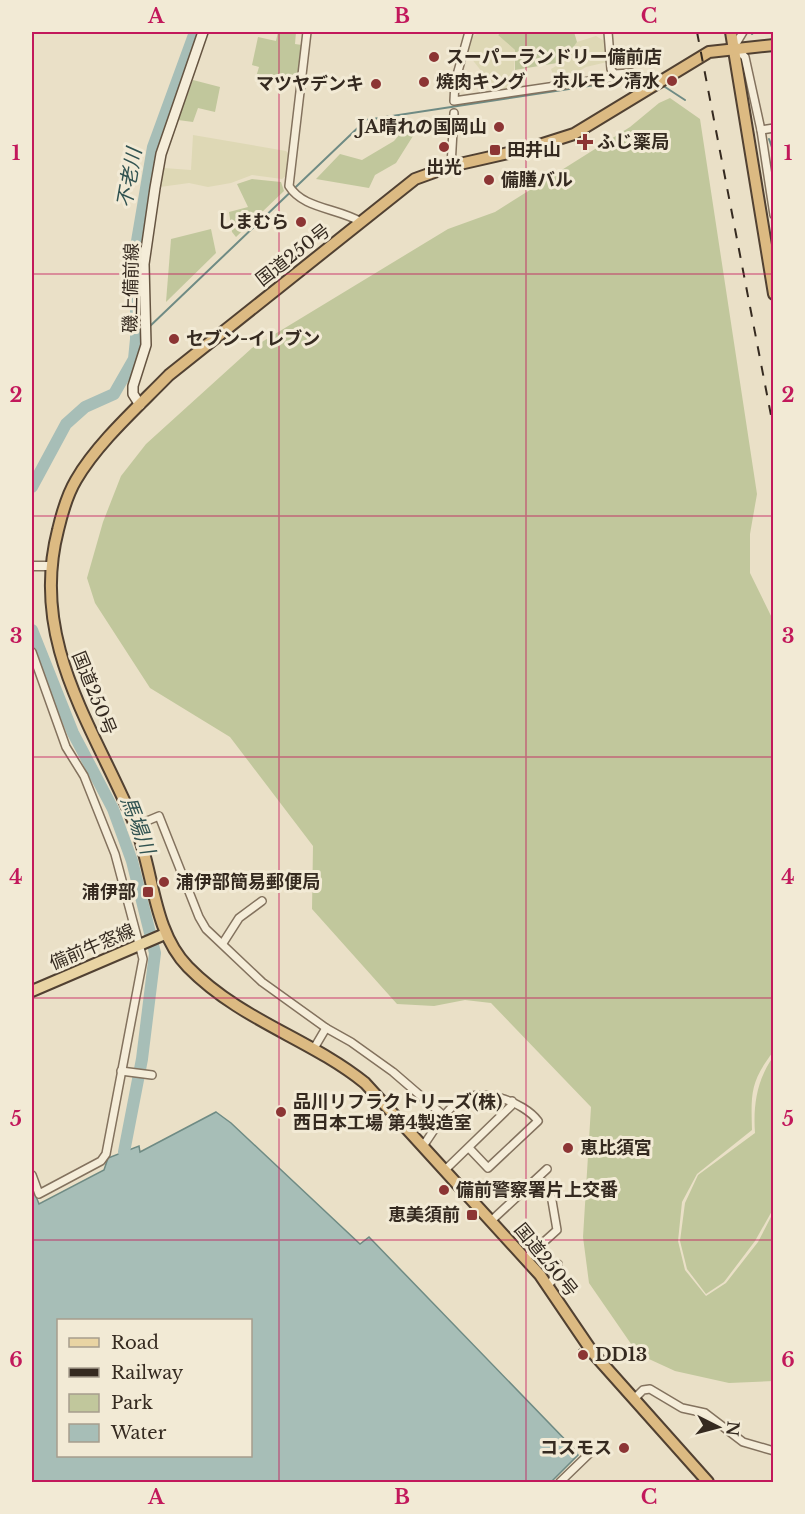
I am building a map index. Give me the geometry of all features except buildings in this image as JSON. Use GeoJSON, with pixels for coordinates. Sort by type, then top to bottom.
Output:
{"type":"FeatureCollection","features":[{"type":"Feature","properties":{"kind":"highway"},"geometry":{"type":"LineString","coordinates":[[731,32],[774,294]]}},
{"type":"Feature","properties":{"kind":"highway","name":"国道250号"},"geometry":{"type":"LineString","coordinates":[[708,1482],[594,1353],[526,1258],[365,1083],[347,1069],[240,1011],[189,969],[163,935],[135,826],[81,713],[62,662],[51,611],[51,566],[64,509],[76,480],[140,405],[170,375],[415,179],[451,166],[530,148],[574,134],[709,52],[734,47],[774,45]]}},
{"type":"Feature","properties":{"kind":"main road","name":"磯上備前線"},"geometry":{"type":"LineString","coordinates":[[140,405],[133,394],[133,386],[144,355],[146,328],[144,264],[161,154],[203,32]]}},
{"type":"Feature","properties":{"kind":"main road","name":"備前牛窓線"},"geometry":{"type":"LineString","coordinates":[[32,991],[163,935]]}},
{"type":"Feature","properties":{"kind":"street"},"geometry":{"type":"LineString","coordinates":[[307,32],[291,190],[298,199],[340,212],[361,222]]}},
{"type":"Feature","properties":{"kind":"street"},"geometry":{"type":"LineString","coordinates":[[470,32],[455,82],[454,101],[610,78],[614,74],[631,73],[633,79],[653,85]]}},
{"type":"Feature","properties":{"kind":"street"},"geometry":{"type":"LineString","coordinates":[[608,32],[611,69],[614,74]]}},
{"type":"Feature","properties":{"kind":"street"},"geometry":{"type":"LineString","coordinates":[[743,32],[734,47],[745,57],[761,130],[774,214]]}},
{"type":"Feature","properties":{"kind":"street"},"geometry":{"type":"LineString","coordinates":[[451,166],[454,113]]}},
{"type":"Feature","properties":{"kind":"street"},"geometry":{"type":"LineString","coordinates":[[761,130],[774,128]]}},
{"type":"Feature","properties":{"kind":"street"},"geometry":{"type":"LineString","coordinates":[[32,566],[51,566]]}},
{"type":"Feature","properties":{"kind":"street"},"geometry":{"type":"LineString","coordinates":[[32,652],[66,747],[84,776],[116,854],[143,959],[106,1154],[101,1161],[39,1194],[32,1175]]}},
{"type":"Feature","properties":{"kind":"street"},"geometry":{"type":"LineString","coordinates":[[135,826],[159,816],[199,917],[206,929],[262,982],[326,1029],[351,1042],[393,1072],[444,1116]]}},
{"type":"Feature","properties":{"kind":"street"},"geometry":{"type":"LineString","coordinates":[[223,943],[239,918],[262,901]]}},
{"type":"Feature","properties":{"kind":"street"},"geometry":{"type":"LineString","coordinates":[[313,1050],[326,1029]]}},
{"type":"Feature","properties":{"kind":"street"},"geometry":{"type":"LineString","coordinates":[[123,1071],[152,1075]]}},
{"type":"Feature","properties":{"kind":"street"},"geometry":{"type":"LineString","coordinates":[[423,1146],[444,1116],[463,1098],[477,1095],[512,1101],[524,1107],[538,1121],[488,1168],[469,1148]]}},
{"type":"Feature","properties":{"kind":"street"},"geometry":{"type":"LineString","coordinates":[[445,1170],[511,1107],[512,1101]]}},
{"type":"Feature","properties":{"kind":"street"},"geometry":{"type":"LineString","coordinates":[[492,1221],[547,1169]]}},
{"type":"Feature","properties":{"kind":"street"},"geometry":{"type":"LineString","coordinates":[[526,1258],[558,1230],[550,1189],[538,1178]]}},
{"type":"Feature","properties":{"kind":"street"},"geometry":{"type":"LineString","coordinates":[[548,1286],[554,1278],[558,1264]]}},
{"type":"Feature","properties":{"kind":"street"},"geometry":{"type":"LineString","coordinates":[[634,1399],[643,1390],[650,1389],[682,1408],[705,1413],[743,1442],[774,1451]]}},
{"type":"Feature","properties":{"kind":"street"},"geometry":{"type":"LineString","coordinates":[[560,1482],[590,1453]]}},
{"type":"Feature","properties":{"kind":"shaded area"},"geometry":{"type":"Polygon","coordinates":[[[480,32],[495,32],[515,50],[513,90],[498,92],[467,53],[472,37],[480,32]]]}},
{"type":"Feature","properties":{"kind":"shaded area"},"geometry":{"type":"Polygon","coordinates":[[[596,36],[606,42],[607,62],[586,67],[557,84],[551,69],[563,62],[577,42],[596,36]]]}},
{"type":"Feature","properties":{"kind":"shaded area"},"geometry":{"type":"Polygon","coordinates":[[[193,135],[286,151],[289,154],[286,176],[282,179],[252,175],[231,183],[208,187],[189,183],[160,187],[164,168],[191,170],[193,135]]]}},
{"type":"Feature","properties":{"kind":"green space"},"geometry":{"type":"Polygon","coordinates":[[[278,32],[296,32],[295,44],[302,45],[298,81],[256,77],[259,67],[252,65],[258,37],[276,41],[278,32]]]}},
{"type":"Feature","properties":{"kind":"green space"},"geometry":{"type":"Polygon","coordinates":[[[501,32],[574,32],[577,42],[563,62],[515,70],[515,50],[498,35],[501,32]]]}},
{"type":"Feature","properties":{"kind":"green space"},"geometry":{"type":"Polygon","coordinates":[[[193,80],[220,87],[215,112],[198,108],[193,122],[178,120],[193,80]]]}},
{"type":"Feature","properties":{"kind":"green space"},"geometry":{"type":"Polygon","coordinates":[[[670,98],[700,119],[757,494],[750,534],[750,573],[774,622],[773,1052],[756,1080],[752,1097],[752,1130],[697,1174],[682,1202],[678,1241],[685,1270],[706,1296],[726,1283],[758,1242],[773,1213],[774,1381],[729,1383],[675,1371],[638,1354],[589,1283],[583,1237],[591,1107],[491,1003],[465,1000],[434,1006],[397,1004],[312,909],[313,846],[230,737],[150,688],[95,603],[87,578],[103,522],[121,476],[146,444],[252,348],[448,229],[495,212],[630,127],[659,103],[670,98]]]}},
{"type":"Feature","properties":{"kind":"green space"},"geometry":{"type":"Polygon","coordinates":[[[405,128],[418,128],[396,163],[375,175],[369,188],[316,179],[340,154],[362,160],[394,141],[405,128]]]}},
{"type":"Feature","properties":{"kind":"green space"},"geometry":{"type":"Polygon","coordinates":[[[252,179],[281,182],[284,191],[236,237],[232,232],[229,212],[248,207],[237,184],[252,179]]]}},
{"type":"Feature","properties":{"kind":"green space"},"geometry":{"type":"Polygon","coordinates":[[[211,229],[216,253],[166,302],[171,239],[211,229]]]}},
{"type":"Feature","properties":{"kind":"green space"},"geometry":{"type":"Polygon","coordinates":[[[773,1057],[772,1211],[755,1241],[724,1282],[706,1294],[687,1269],[680,1241],[685,1203],[698,1175],[755,1133],[757,1093],[763,1075],[773,1057]]]}},
{"type":"Feature","properties":{"kind":"water"},"geometry":{"type":"Polygon","coordinates":[[[216,1112],[231,1123],[360,1244],[369,1237],[578,1455],[551,1482],[32,1482],[32,1186],[39,1204],[104,1170],[108,1158],[139,1146],[140,1152],[216,1112]]]}},
{"type":"Feature","properties":{"kind":"waterway","name":"不老川"},"geometry":{"type":"LineString","coordinates":[[32,487],[66,424],[85,407],[114,394],[134,359],[136,247],[153,147],[195,32]]}},
{"type":"Feature","properties":{"kind":"waterway"},"geometry":{"type":"LineString","coordinates":[[148,328],[366,120],[648,77],[654,81]]}},
{"type":"Feature","properties":{"kind":"waterway"},"geometry":{"type":"LineString","coordinates":[[662,85],[685,100]]}},
{"type":"Feature","properties":{"kind":"waterway"},"geometry":{"type":"LineString","coordinates":[[769,139],[774,153]]}},
{"type":"Feature","properties":{"kind":"waterway","name":"不老川"},"geometry":{"type":"LineString","coordinates":[[136,339],[142,334]]}},
{"type":"Feature","properties":{"kind":"waterway","name":"馬場川"},"geometry":{"type":"LineString","coordinates":[[32,630],[73,733],[113,809],[132,861],[155,953],[142,1059],[124,1152]]}},
{"type":"Feature","properties":{"kind":"railway"},"geometry":{"type":"LineString","coordinates":[[697,32],[774,431]]}},
{"type":"Feature","properties":{"kind":"railway"},"geometry":{"type":"LineString","coordinates":[[579,1349],[587,1361]]}},
{"type":"Feature","properties":{"kind":"place","name":"スーパーランドリー備前店"},"geometry":{"type":"Point","coordinates":[434,57]}},
{"type":"Feature","properties":{"kind":"place","name":"ホルモン清水"},"geometry":{"type":"Point","coordinates":[672,81]}},
{"type":"Feature","properties":{"kind":"place","name":"焼肉キング"},"geometry":{"type":"Point","coordinates":[424,82]}},
{"type":"Feature","properties":{"kind":"place","name":"マツヤデンキ"},"geometry":{"type":"Point","coordinates":[376,84]}},
{"type":"Feature","properties":{"kind":"place","name":"JA晴れの国岡山"},"geometry":{"type":"Point","coordinates":[499,127]}},
{"type":"Feature","properties":{"kind":"place","name":"ふじ薬局"},"geometry":{"type":"Point","coordinates":[585,142]}},
{"type":"Feature","properties":{"kind":"place","name":"出光"},"geometry":{"type":"Point","coordinates":[444,147]}},
{"type":"Feature","properties":{"kind":"place","name":"田井山"},"geometry":{"type":"Point","coordinates":[495,150]}},
{"type":"Feature","properties":{"kind":"place","name":"備膳バル"},"geometry":{"type":"Point","coordinates":[489,180]}},
{"type":"Feature","properties":{"kind":"place","name":"しまむら"},"geometry":{"type":"Point","coordinates":[301,222]}},
{"type":"Feature","properties":{"kind":"place","name":"セブン-イレブン"},"geometry":{"type":"Point","coordinates":[174,339]}},
{"type":"Feature","properties":{"kind":"place","name":"浦伊部簡易郵便局"},"geometry":{"type":"Point","coordinates":[164,882]}},
{"type":"Feature","properties":{"kind":"place","name":"浦伊部"},"geometry":{"type":"Point","coordinates":[148,892]}},
{"type":"Feature","properties":{"kind":"place","name":"品川リフラクトリーズ(株) 西日本工場 第4製造室"},"geometry":{"type":"Point","coordinates":[281,1112]}},
{"type":"Feature","properties":{"kind":"place","name":"恵比須宮"},"geometry":{"type":"Point","coordinates":[568,1148]}},
{"type":"Feature","properties":{"kind":"place","name":"備前警察署片上交番"},"geometry":{"type":"Point","coordinates":[444,1190]}},
{"type":"Feature","properties":{"kind":"place","name":"恵美須前"},"geometry":{"type":"Point","coordinates":[472,1215]}},
{"type":"Feature","properties":{"kind":"place","name":"DD13"},"geometry":{"type":"Point","coordinates":[583,1355]}},
{"type":"Feature","properties":{"kind":"place","name":"コスモス"},"geometry":{"type":"Point","coordinates":[624,1448]}}]}
